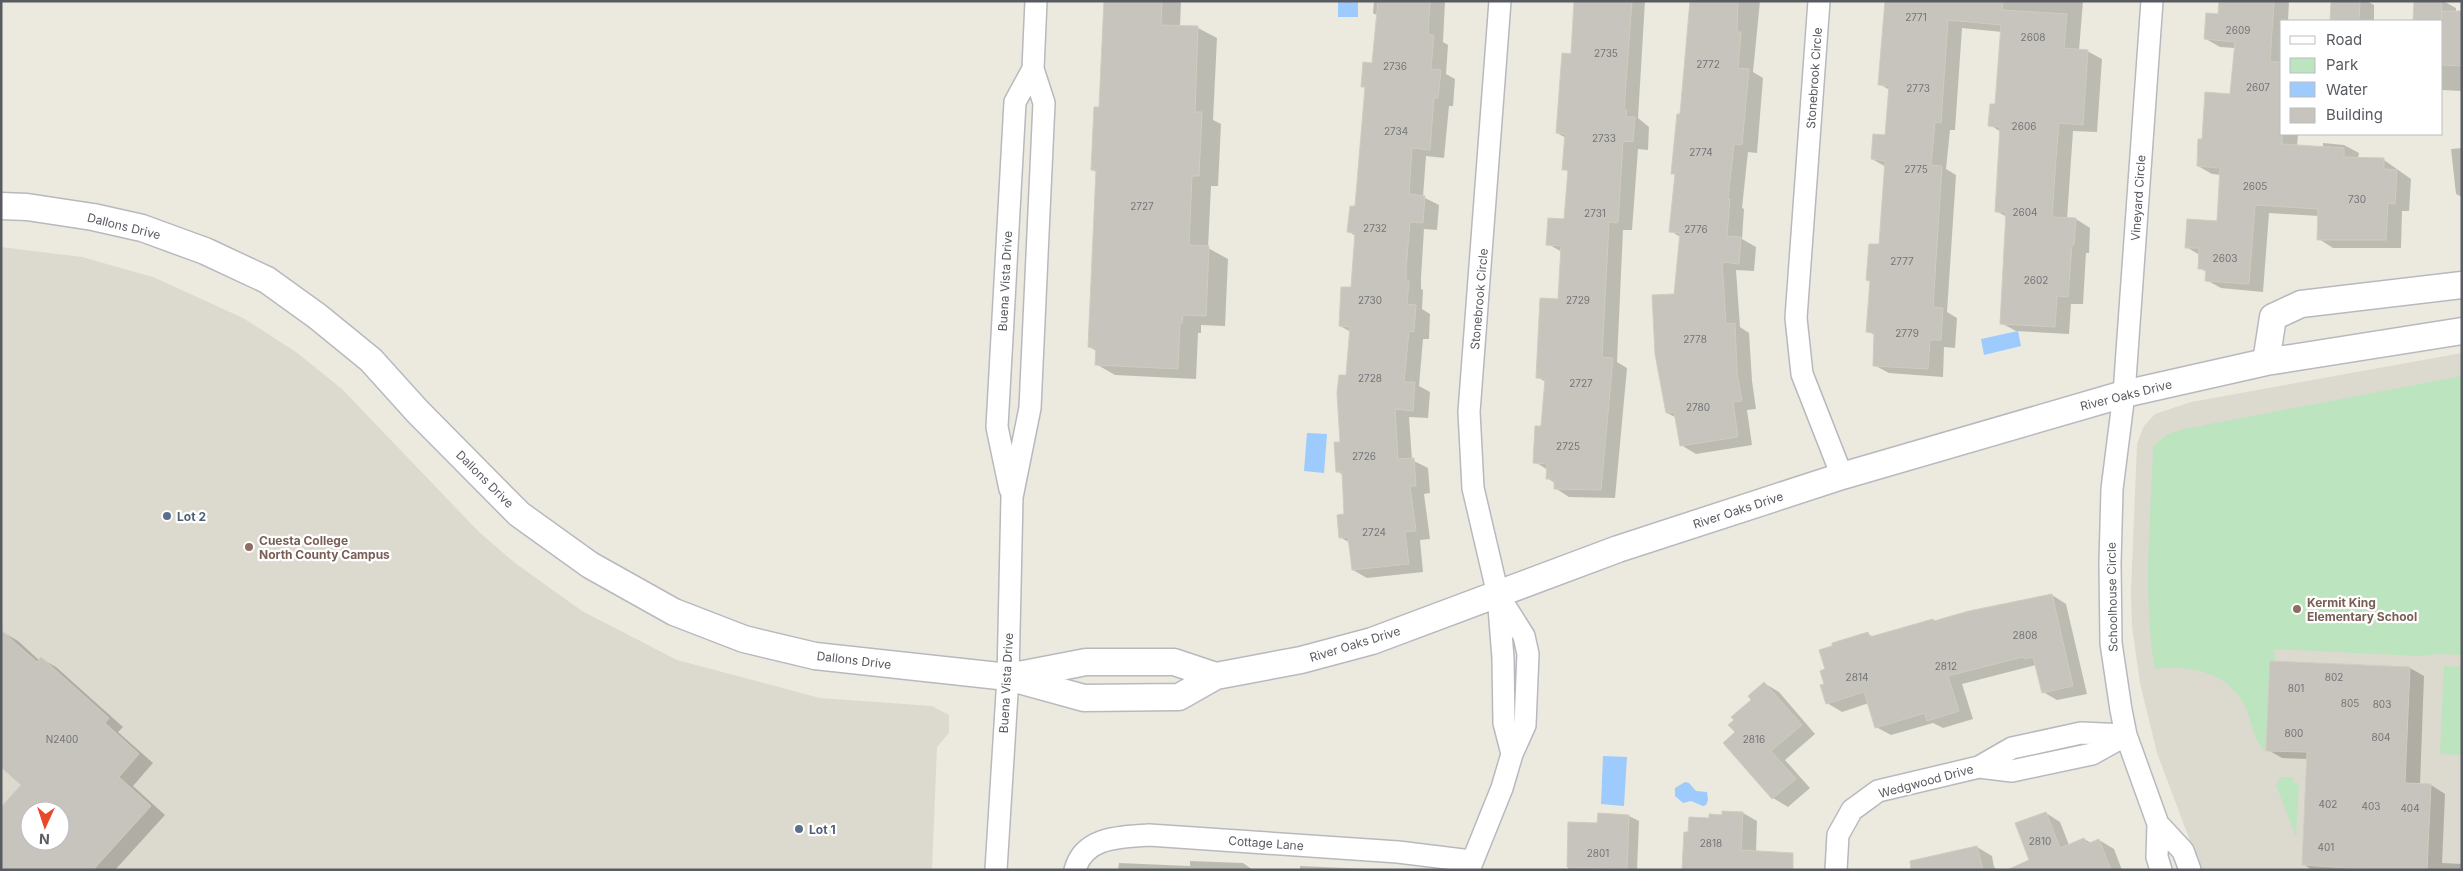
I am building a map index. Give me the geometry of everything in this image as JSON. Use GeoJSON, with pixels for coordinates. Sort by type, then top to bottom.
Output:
{"type":"FeatureCollection","features":[{"type":"Feature","properties":{"kind":"street","name":"Buena Vista Drive"},"geometry":{"type":"LineString","coordinates":[[996,870],[1008,677],[1012,496],[1031,398],[1044,102],[1033,69],[1036,1]]}},
{"type":"Feature","properties":{"kind":"street","name":"Stonebrook Circle"},"geometry":{"type":"LineString","coordinates":[[1498,595],[1473,488],[1469,412],[1500,1]]}},
{"type":"Feature","properties":{"kind":"street","name":"Stonebrook Circle"},"geometry":{"type":"LineString","coordinates":[[1818,1],[1796,318],[1802,374],[1842,476]]}},
{"type":"Feature","properties":{"kind":"street","name":"Vineyard Circle"},"geometry":{"type":"LineString","coordinates":[[2124,394],[2152,1]]}},
{"type":"Feature","properties":{"kind":"street","name":"Buena Vista Drive"},"geometry":{"type":"LineString","coordinates":[[1012,496],[997,428],[1015,102],[1033,69]]}},
{"type":"Feature","properties":{"kind":"street","name":"Dallons Drive"},"geometry":{"type":"LineString","coordinates":[[1,206],[27,207],[93,217],[142,228],[205,251],[267,280],[317,316],[371,360],[417,411],[519,514],[590,565],[674,612],[744,639],[814,656],[1008,677]]}},
{"type":"Feature","properties":{"kind":"street"},"geometry":{"type":"LineString","coordinates":[[2266,362],[2273,317],[2301,304],[2462,285]]}},
{"type":"Feature","properties":{"kind":"street","name":"River Oaks Drive"},"geometry":{"type":"LineString","coordinates":[[1008,677],[1084,698],[1179,697],[1216,676],[1300,660],[1372,641],[1618,549],[1842,476],[2124,394],[2266,362],[2462,330]]}},
{"type":"Feature","properties":{"kind":"street","name":"Schoolhouse Circle"},"geometry":{"type":"LineString","coordinates":[[2124,394],[2112,488],[2110,563],[2111,643],[2126,735],[2158,824],[2157,857],[2161,870]]}},
{"type":"Feature","properties":{"kind":"street","name":"Cottage Lane"},"geometry":{"type":"LineString","coordinates":[[1076,870],[1088,849],[1108,838],[1149,836],[1398,852],[1470,865],[1502,788],[1512,754],[1504,723],[1503,666],[1498,595]]}},
{"type":"Feature","properties":{"kind":"street","name":"River Oaks Drive"},"geometry":{"type":"LineString","coordinates":[[1008,677],[1086,662],[1174,662],[1216,676]]}},
{"type":"Feature","properties":{"kind":"street","name":"Wedgwood Drive"},"geometry":{"type":"LineString","coordinates":[[1836,870],[1838,835],[1852,810],[1878,791],[1979,767],[2012,748],[2081,733],[2126,735]]}},
{"type":"Feature","properties":{"kind":"street","name":"Schoolhouse Circle"},"geometry":{"type":"LineString","coordinates":[[2158,824],[2183,850],[2190,870]]}},
{"type":"Feature","properties":{"kind":"shaded area","name":"Cuesta College North County Campus"},"geometry":{"type":"Polygon","coordinates":[[[1,247],[82,257],[153,277],[243,318],[296,352],[342,389],[479,532],[515,563],[582,611],[677,660],[820,698],[932,706],[949,715],[949,733],[937,747],[932,870],[1,870],[1,247]]]}},
{"type":"Feature","properties":{"kind":"shaded area","name":"Kermit King Elementary School"},"geometry":{"type":"Polygon","coordinates":[[[2462,353],[2462,870],[2201,870],[2157,753],[2140,683],[2132,626],[2131,592],[2137,444],[2144,426],[2155,414],[2191,402],[2462,353]]]}},
{"type":"Feature","properties":{"kind":"green space"},"geometry":{"type":"Polygon","coordinates":[[[2462,376],[2462,655],[2440,654],[2419,656],[2274,649],[2275,661],[2270,661],[2266,751],[2255,736],[2245,706],[2238,694],[2229,685],[2207,673],[2194,670],[2181,668],[2155,669],[2151,641],[2148,585],[2153,446],[2168,434],[2184,429],[2462,376]]]}},
{"type":"Feature","properties":{"kind":"green space"},"geometry":{"type":"Polygon","coordinates":[[[2444,666],[2462,667],[2462,755],[2440,754],[2444,666]]]}},
{"type":"Feature","properties":{"kind":"green space"},"geometry":{"type":"Polygon","coordinates":[[[2281,777],[2294,777],[2294,783],[2299,783],[2296,837],[2276,785],[2281,777]]]}},
{"type":"Feature","properties":{"kind":"water"},"geometry":{"type":"Polygon","coordinates":[[[1338,1],[1358,1],[1358,17],[1338,17],[1338,1]]]}},
{"type":"Feature","properties":{"kind":"water"},"geometry":{"type":"Polygon","coordinates":[[[2018,331],[2021,346],[1984,355],[1981,339],[2018,331]]]}},
{"type":"Feature","properties":{"kind":"water"},"geometry":{"type":"Polygon","coordinates":[[[1307,433],[1327,434],[1324,473],[1304,471],[1307,433]]]}},
{"type":"Feature","properties":{"kind":"water"},"geometry":{"type":"Polygon","coordinates":[[[1603,756],[1627,757],[1624,806],[1601,804],[1603,756]]]}},
{"type":"Feature","properties":{"kind":"water"},"geometry":{"type":"Polygon","coordinates":[[[1685,782],[1689,783],[1696,791],[1707,792],[1708,800],[1706,805],[1703,806],[1691,801],[1683,803],[1675,796],[1675,788],[1685,782]]]}},
{"type":"Feature","properties":{"kind":"building"},"geometry":{"type":"Polygon","coordinates":[[[1104,1],[1162,1],[1161,25],[1198,26],[1195,112],[1202,112],[1199,176],[1192,176],[1189,245],[1209,246],[1206,316],[1183,315],[1182,323],[1180,323],[1178,369],[1095,365],[1096,348],[1088,347],[1096,170],[1091,170],[1094,107],[1099,107],[1104,1]]]}},
{"type":"Feature","properties":{"kind":"building"},"geometry":{"type":"Polygon","coordinates":[[[1378,1],[1430,1],[1428,35],[1434,35],[1431,69],[1441,70],[1438,98],[1434,98],[1430,150],[1412,148],[1409,194],[1425,196],[1423,223],[1410,222],[1406,269],[1406,281],[1409,281],[1407,304],[1416,305],[1414,332],[1409,331],[1404,382],[1415,382],[1413,411],[1395,409],[1398,459],[1414,458],[1416,486],[1410,486],[1416,531],[1405,532],[1409,564],[1352,570],[1348,537],[1339,538],[1337,515],[1344,514],[1342,472],[1336,472],[1334,442],[1340,442],[1337,393],[1339,375],[1346,375],[1350,327],[1339,326],[1341,287],[1351,287],[1355,233],[1347,232],[1350,206],[1355,206],[1365,87],[1361,87],[1363,62],[1372,63],[1378,1]]]}},
{"type":"Feature","properties":{"kind":"building"},"geometry":{"type":"Polygon","coordinates":[[[1574,1],[1632,1],[1624,110],[1627,110],[1626,117],[1635,117],[1633,142],[1623,141],[1618,223],[1609,222],[1602,357],[1613,358],[1601,490],[1554,489],[1554,479],[1546,479],[1547,464],[1533,463],[1535,426],[1541,426],[1545,379],[1536,378],[1540,298],[1558,299],[1561,246],[1546,245],[1548,218],[1564,219],[1568,170],[1562,170],[1565,134],[1556,133],[1562,53],[1571,54],[1574,1]]]}},
{"type":"Feature","properties":{"kind":"building"},"geometry":{"type":"Polygon","coordinates":[[[1690,1],[1738,1],[1737,32],[1741,32],[1738,68],[1749,69],[1742,145],[1734,144],[1728,199],[1730,199],[1727,236],[1741,237],[1739,264],[1722,262],[1726,324],[1735,323],[1737,372],[1742,401],[1733,402],[1738,437],[1680,446],[1674,412],[1666,413],[1655,354],[1652,295],[1674,294],[1680,233],[1669,232],[1675,174],[1671,174],[1677,114],[1680,114],[1690,1]]]}},
{"type":"Feature","properties":{"kind":"building"},"geometry":{"type":"Polygon","coordinates":[[[1885,1],[2003,1],[2002,10],[2067,14],[2064,48],[2088,50],[2083,125],[2059,123],[2056,159],[2052,217],[2076,218],[2068,297],[2057,296],[2055,327],[2000,324],[2006,212],[1995,212],[2000,127],[1988,126],[1990,104],[1995,104],[2001,25],[1948,20],[1941,123],[1935,122],[1931,165],[1942,166],[1933,307],[1943,308],[1941,340],[1930,340],[1928,369],[1873,366],[1874,333],[1866,332],[1870,281],[1866,280],[1869,244],[1879,244],[1885,161],[1871,159],[1873,134],[1885,135],[1889,86],[1878,85],[1885,1]]]}},
{"type":"Feature","properties":{"kind":"building"},"geometry":{"type":"Polygon","coordinates":[[[2219,1],[2274,1],[2270,62],[2280,62],[2280,135],[2282,135],[2282,144],[2344,148],[2344,157],[2384,158],[2384,169],[2397,170],[2395,204],[2388,203],[2386,240],[2317,240],[2318,209],[2255,205],[2249,284],[2205,281],[2206,269],[2198,269],[2199,248],[2185,248],[2187,219],[2217,221],[2220,168],[2197,166],[2198,139],[2202,139],[2205,92],[2230,94],[2235,42],[2204,39],[2206,13],[2218,14],[2219,1]]]}},
{"type":"Feature","properties":{"kind":"building"},"geometry":{"type":"Polygon","coordinates":[[[2331,1],[2360,1],[2359,20],[2330,20],[2331,1]]]}},
{"type":"Feature","properties":{"kind":"building"},"geometry":{"type":"Polygon","coordinates":[[[2414,1],[2442,1],[2441,20],[2413,20],[2414,1]]]}},
{"type":"Feature","properties":{"kind":"building"},"geometry":{"type":"Polygon","coordinates":[[[2442,11],[2462,11],[2462,66],[2443,65],[2442,11]]]}},
{"type":"Feature","properties":{"kind":"building"},"geometry":{"type":"Polygon","coordinates":[[[2052,594],[2073,686],[2042,693],[2033,657],[2024,659],[2023,657],[1948,676],[1959,711],[1927,721],[1925,713],[1875,728],[1864,692],[1826,704],[1820,685],[1824,684],[1820,671],[1825,669],[1819,650],[1832,646],[1832,643],[1868,632],[1870,637],[1933,619],[1934,621],[1969,611],[2052,594]]]}},
{"type":"Feature","properties":{"kind":"building"},"geometry":{"type":"Polygon","coordinates":[[[1,630],[37,662],[41,657],[109,718],[105,723],[139,754],[119,777],[151,806],[93,870],[1,870],[1,807],[21,785],[1,767],[1,630]]]}},
{"type":"Feature","properties":{"kind":"building"},"geometry":{"type":"Polygon","coordinates":[[[2270,661],[2410,667],[2405,783],[2431,784],[2427,870],[2378,870],[2302,865],[2307,752],[2266,751],[2270,661]]]}},
{"type":"Feature","properties":{"kind":"building"},"geometry":{"type":"Polygon","coordinates":[[[1764,682],[1802,725],[1771,751],[1796,779],[1772,799],[1723,743],[1735,732],[1728,725],[1734,720],[1731,717],[1751,700],[1748,696],[1764,682]]]}},
{"type":"Feature","properties":{"kind":"building"},"geometry":{"type":"Polygon","coordinates":[[[1722,811],[1743,812],[1741,850],[1793,853],[1793,870],[1682,870],[1684,832],[1688,832],[1689,817],[1709,818],[1709,814],[1722,815],[1722,811]]]}},
{"type":"Feature","properties":{"kind":"building"},"geometry":{"type":"Polygon","coordinates":[[[2046,812],[2060,848],[2084,838],[2087,844],[2099,839],[2111,870],[2007,870],[2029,860],[2015,823],[2046,812]]]}},
{"type":"Feature","properties":{"kind":"building"},"geometry":{"type":"Polygon","coordinates":[[[1598,813],[1629,815],[1627,869],[1567,867],[1568,822],[1597,823],[1598,813]]]}},
{"type":"Feature","properties":{"kind":"building"},"geometry":{"type":"Polygon","coordinates":[[[1977,846],[1983,870],[1911,870],[1910,861],[1977,846]]]}},
{"type":"Feature","properties":{"kind":"place","name":"Lot 2"},"geometry":{"type":"Point","coordinates":[167,516]}},
{"type":"Feature","properties":{"kind":"place","name":"Cuesta College North County Campus"},"geometry":{"type":"Point","coordinates":[249,547]}},
{"type":"Feature","properties":{"kind":"place","name":"Kermit King Elementary School"},"geometry":{"type":"Point","coordinates":[2297,609]}},
{"type":"Feature","properties":{"kind":"place","name":"Lot 1"},"geometry":{"type":"Point","coordinates":[799,829]}}]}
